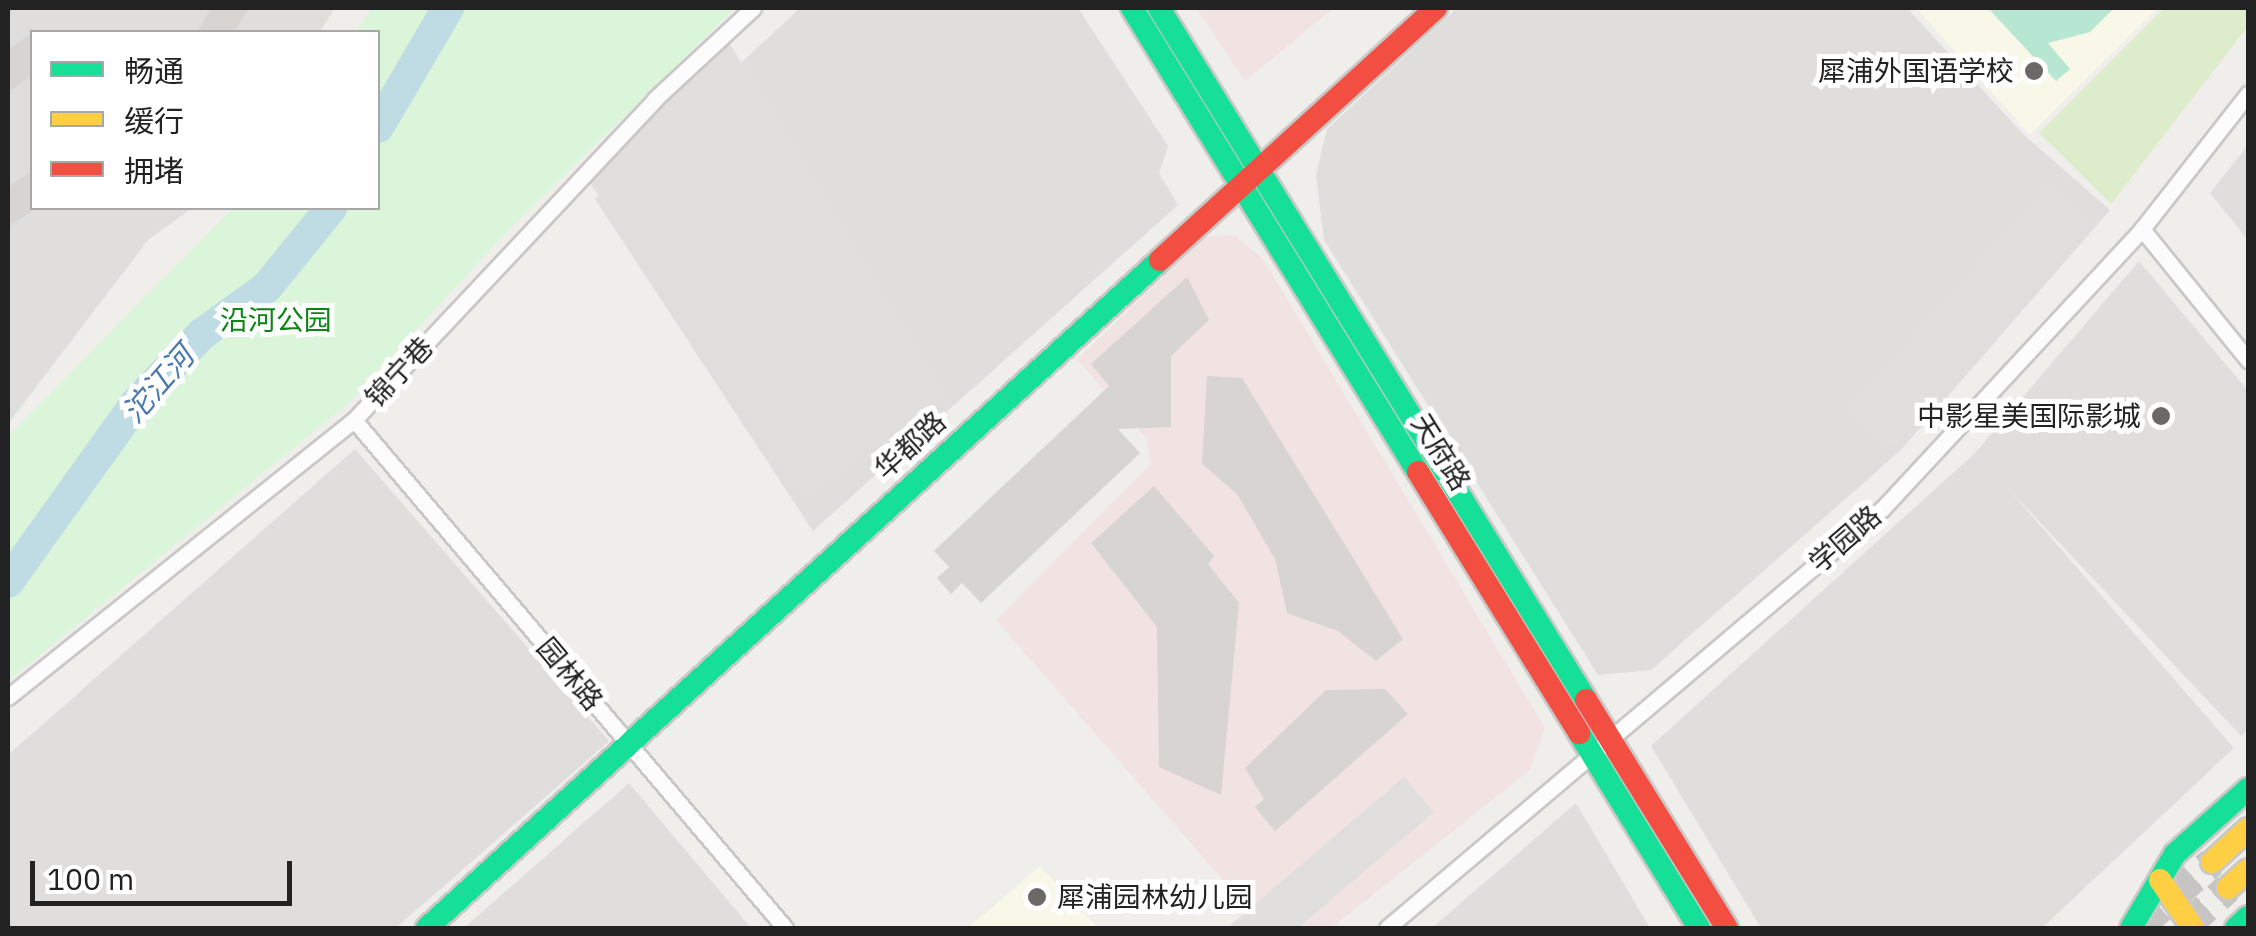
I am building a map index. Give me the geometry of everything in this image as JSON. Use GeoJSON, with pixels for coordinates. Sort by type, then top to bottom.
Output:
{"type":"FeatureCollection","features":[{"type":"Feature","properties":{"kind":"main road","name":"天府路"},"geometry":{"type":"LineString","coordinates":[[1132,8],[1601,747],[1727,928]]}},
{"type":"Feature","properties":{"kind":"main road","name":"天府路"},"geometry":{"type":"LineString","coordinates":[[1159,8],[1260,168],[1601,747],[1700,928]]}},
{"type":"Feature","properties":{"kind":"main road","name":"华都路"},"geometry":{"type":"LineString","coordinates":[[427,928],[1436,8]]}},
{"type":"Feature","properties":{"kind":"main road"},"geometry":{"type":"LineString","coordinates":[[2114,928],[2175,854],[2248,789]]}},
{"type":"Feature","properties":{"kind":"main road"},"geometry":{"type":"LineString","coordinates":[[2212,862],[2248,829]]}},
{"type":"Feature","properties":{"kind":"main road"},"geometry":{"type":"LineString","coordinates":[[2131,928],[2175,854]]}},
{"type":"Feature","properties":{"kind":"main road"},"geometry":{"type":"LineString","coordinates":[[2228,888],[2248,870]]}},
{"type":"Feature","properties":{"kind":"main road"},"geometry":{"type":"LineString","coordinates":[[2160,880],[2193,928]]}},
{"type":"Feature","properties":{"kind":"main road"},"geometry":{"type":"LineString","coordinates":[[2236,928],[2248,917]]}},
{"type":"Feature","properties":{"kind":"street","name":"锦宁巷"},"geometry":{"type":"LineString","coordinates":[[8,696],[354,420],[655,99],[754,8]]}},
{"type":"Feature","properties":{"kind":"street","name":"学园路"},"geometry":{"type":"LineString","coordinates":[[1387,928],[1882,508],[2142,228],[2248,94]]}},
{"type":"Feature","properties":{"kind":"street"},"geometry":{"type":"LineString","coordinates":[[2142,228],[2248,360]]}},
{"type":"Feature","properties":{"kind":"street","name":"园林路"},"geometry":{"type":"LineString","coordinates":[[354,420],[785,928]]}},
{"type":"Feature","properties":{"kind":"shaded area"},"geometry":{"type":"Polygon","coordinates":[[[8,8],[335,8],[321,30],[30,30],[30,210],[189,210],[148,240],[8,424],[8,8]]]}},
{"type":"Feature","properties":{"kind":"shaded area"},"geometry":{"type":"Polygon","coordinates":[[[800,8],[1078,8],[1168,146],[1159,173],[1178,205],[813,531],[595,199],[800,8]]]}},
{"type":"Feature","properties":{"kind":"shaded area"},"geometry":{"type":"Polygon","coordinates":[[[1196,8],[1334,8],[1245,81],[1196,8]]]}},
{"type":"Feature","properties":{"kind":"shaded area"},"geometry":{"type":"Polygon","coordinates":[[[1457,8],[1907,8],[2024,135],[2110,210],[1901,450],[1651,670],[1598,675],[1324,240],[1316,175],[1327,129],[1457,8]]]}},
{"type":"Feature","properties":{"kind":"shaded area","name":"犀浦外国语学校"},"geometry":{"type":"Polygon","coordinates":[[[1916,8],[2158,8],[2030,135],[1916,8]]]}},
{"type":"Feature","properties":{"kind":"shaded area"},"geometry":{"type":"Polygon","coordinates":[[[728,41],[942,394],[805,497],[587,179],[728,41]]]}},
{"type":"Feature","properties":{"kind":"shaded area"},"geometry":{"type":"Polygon","coordinates":[[[2248,145],[2248,240],[2210,193],[2248,145]]]}},
{"type":"Feature","properties":{"kind":"shaded area"},"geometry":{"type":"Polygon","coordinates":[[[2049,187],[2090,224],[1892,447],[1851,410],[2049,187]]]}},
{"type":"Feature","properties":{"kind":"shaded area"},"geometry":{"type":"Polygon","coordinates":[[[1235,235],[1263,259],[1545,728],[1530,770],[1331,928],[1265,928],[996,620],[1151,464],[1146,438],[1077,359],[1205,237],[1235,235]]]}},
{"type":"Feature","properties":{"kind":"shaded area"},"geometry":{"type":"Polygon","coordinates":[[[2139,261],[2248,391],[2248,729],[2241,736],[2006,486],[2234,748],[2042,928],[1761,928],[1651,746],[1975,453],[2139,261]]]}},
{"type":"Feature","properties":{"kind":"shaded area"},"geometry":{"type":"Polygon","coordinates":[[[355,449],[609,741],[396,928],[8,928],[8,755],[355,449]]]}},
{"type":"Feature","properties":{"kind":"shaded area"},"geometry":{"type":"Polygon","coordinates":[[[1404,777],[1434,812],[1298,928],[1227,928],[1404,777]]]}},
{"type":"Feature","properties":{"kind":"shaded area"},"geometry":{"type":"Polygon","coordinates":[[[629,783],[751,928],[464,928],[629,783]]]}},
{"type":"Feature","properties":{"kind":"shaded area"},"geometry":{"type":"Polygon","coordinates":[[[1576,803],[1650,928],[1432,928],[1576,803]]]}},
{"type":"Feature","properties":{"kind":"shaded area","name":"犀浦园林幼儿园"},"geometry":{"type":"Polygon","coordinates":[[[1040,866],[1098,928],[968,928],[1040,866]]]}},
{"type":"Feature","properties":{"kind":"green space","name":"沿河公园"},"geometry":{"type":"Polygon","coordinates":[[[372,8],[735,8],[509,229],[350,402],[8,681],[8,436],[231,210],[380,210],[380,30],[357,30],[372,8]]]}},
{"type":"Feature","properties":{"kind":"green space"},"geometry":{"type":"Polygon","coordinates":[[[1988,8],[2114,8],[2090,32],[2048,43],[2070,69],[2056,81],[1988,8]]]}},
{"type":"Feature","properties":{"kind":"green space"},"geometry":{"type":"Polygon","coordinates":[[[2164,8],[2248,8],[2248,26],[2111,204],[2039,133],[2164,8]]]}},
{"type":"Feature","properties":{"kind":"building"},"geometry":{"type":"Polygon","coordinates":[[[211,8],[249,8],[235,30],[198,30],[211,8]]]}},
{"type":"Feature","properties":{"kind":"building"},"geometry":{"type":"Polygon","coordinates":[[[30,34],[30,76],[8,92],[8,50],[30,34]]]}},
{"type":"Feature","properties":{"kind":"building"},"geometry":{"type":"Polygon","coordinates":[[[30,172],[32,211],[8,227],[8,187],[30,172]]]}},
{"type":"Feature","properties":{"kind":"building"},"geometry":{"type":"Polygon","coordinates":[[[1187,277],[1209,320],[1171,356],[1171,427],[1118,429],[1140,453],[981,603],[962,583],[951,594],[937,578],[949,567],[934,551],[1109,386],[1091,364],[1187,277]]]}},
{"type":"Feature","properties":{"kind":"building"},"geometry":{"type":"Polygon","coordinates":[[[1207,376],[1242,378],[1403,639],[1376,661],[1338,631],[1287,613],[1275,559],[1237,494],[1202,464],[1207,376]]]}},
{"type":"Feature","properties":{"kind":"building"},"geometry":{"type":"Polygon","coordinates":[[[1154,486],[1214,556],[1208,564],[1239,603],[1221,795],[1159,767],[1157,627],[1091,543],[1154,486]]]}},
{"type":"Feature","properties":{"kind":"building"},"geometry":{"type":"Polygon","coordinates":[[[1385,689],[1408,714],[1275,831],[1255,807],[1264,799],[1245,768],[1326,690],[1385,689]]]}},
{"type":"Feature","properties":{"kind":"waterway","name":"沱江河"},"geometry":{"type":"LineString","coordinates":[[380,124],[448,8]]}},
{"type":"Feature","properties":{"kind":"waterway","name":"沱江河"},"geometry":{"type":"LineString","coordinates":[[8,582],[136,403],[202,334],[267,287],[329,210]]}},
{"type":"Feature","properties":{"kind":"tunnel"},"geometry":{"type":"LineString","coordinates":[[2138,928],[2212,862]]}},
{"type":"Feature","properties":{"kind":"tunnel"},"geometry":{"type":"LineString","coordinates":[[2184,928],[2228,888]]}},
{"type":"Feature","properties":{"kind":"traffic: fast"},"geometry":{"type":"LineString","coordinates":[[1132,8],[1418,472]]}},
{"type":"Feature","properties":{"kind":"traffic: fast"},"geometry":{"type":"LineString","coordinates":[[1159,8],[1586,700]]}},
{"type":"Feature","properties":{"kind":"traffic: fast"},"geometry":{"type":"LineString","coordinates":[[427,928],[1160,260]]}},
{"type":"Feature","properties":{"kind":"traffic: fast"},"geometry":{"type":"LineString","coordinates":[[1579,733],[1699,928]]}},
{"type":"Feature","properties":{"kind":"traffic: fast"},"geometry":{"type":"LineString","coordinates":[[2131,928],[2175,854],[2248,789]]}},
{"type":"Feature","properties":{"kind":"traffic: fast"},"geometry":{"type":"LineString","coordinates":[[2236,928],[2248,917]]}},
{"type":"Feature","properties":{"kind":"traffic: slow"},"geometry":{"type":"LineString","coordinates":[[2212,862],[2248,829]]}},
{"type":"Feature","properties":{"kind":"traffic: slow"},"geometry":{"type":"LineString","coordinates":[[2228,888],[2248,870]]}},
{"type":"Feature","properties":{"kind":"traffic: slow"},"geometry":{"type":"LineString","coordinates":[[2160,880],[2193,928]]}},
{"type":"Feature","properties":{"kind":"traffic: jam"},"geometry":{"type":"LineString","coordinates":[[1160,260],[1436,8]]}},
{"type":"Feature","properties":{"kind":"traffic: jam"},"geometry":{"type":"LineString","coordinates":[[1418,472],[1579,733]]}},
{"type":"Feature","properties":{"kind":"traffic: jam"},"geometry":{"type":"LineString","coordinates":[[1586,700],[1727,928]]}},
{"type":"Feature","properties":{"kind":"place","name":"犀浦外国语学校"},"geometry":{"type":"Point","coordinates":[2034,71]}},
{"type":"Feature","properties":{"kind":"place","name":"中影星美国际影城"},"geometry":{"type":"Point","coordinates":[2161,416]}},
{"type":"Feature","properties":{"kind":"place","name":"犀浦园林幼儿园"},"geometry":{"type":"Point","coordinates":[1037,897]}}]}
